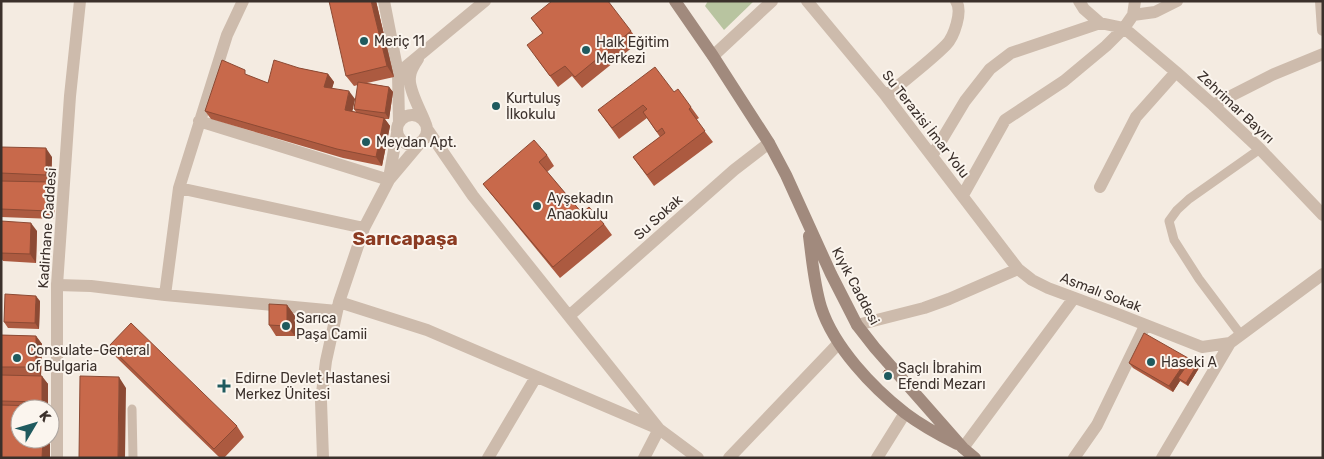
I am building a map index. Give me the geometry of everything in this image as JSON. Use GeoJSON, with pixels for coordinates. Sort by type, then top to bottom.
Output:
{"type":"FeatureCollection","features":[{"type":"Feature","properties":{"kind":"main road","name":"Kıyık Caddesi"},"geometry":{"type":"LineString","coordinates":[[675,1],[769,143],[857,325],[963,448],[975,458]]}},
{"type":"Feature","properties":{"kind":"main road","name":"Kıyık Caddesi"},"geometry":{"type":"LineString","coordinates":[[808,224],[814,276],[821,308],[838,344],[873,384],[905,413],[963,448]]}},
{"type":"Feature","properties":{"kind":"street","name":"Kadirhane Caddesi"},"geometry":{"type":"LineString","coordinates":[[57,458],[57,284],[70,96],[80,1]]}},
{"type":"Feature","properties":{"kind":"street"},"geometry":{"type":"LineString","coordinates":[[165,295],[179,188],[227,35],[243,1]]}},
{"type":"Feature","properties":{"kind":"street"},"geometry":{"type":"LineString","coordinates":[[384,1],[398,73],[398,128],[389,180]]}},
{"type":"Feature","properties":{"kind":"street"},"geometry":{"type":"LineString","coordinates":[[398,73],[485,1]]}},
{"type":"Feature","properties":{"kind":"street"},"geometry":{"type":"LineString","coordinates":[[713,56],[772,1]]}},
{"type":"Feature","properties":{"kind":"street","name":"Su Terazisi İmar Yolu"},"geometry":{"type":"LineString","coordinates":[[807,1],[886,96],[1018,268]]}},
{"type":"Feature","properties":{"kind":"street"},"geometry":{"type":"LineString","coordinates":[[886,96],[948,43],[958,19],[959,5],[956,1]]}},
{"type":"Feature","properties":{"kind":"street"},"geometry":{"type":"LineString","coordinates":[[1079,1],[1084,9],[1100,23],[1124,28]]}},
{"type":"Feature","properties":{"kind":"street"},"geometry":{"type":"LineString","coordinates":[[964,196],[1005,120],[1064,81],[1092,58],[1124,28],[1133,15],[1135,1]]}},
{"type":"Feature","properties":{"kind":"street"},"geometry":{"type":"LineString","coordinates":[[1133,15],[1154,12],[1177,1]]}},
{"type":"Feature","properties":{"kind":"street"},"geometry":{"type":"LineString","coordinates":[[1321,1],[1323,30]]}},
{"type":"Feature","properties":{"kind":"street"},"geometry":{"type":"LineString","coordinates":[[932,156],[965,101],[990,69],[1011,54],[1100,23]]}},
{"type":"Feature","properties":{"kind":"street","name":"Zehrimar Bayırı"},"geometry":{"type":"LineString","coordinates":[[1124,28],[1176,72],[1260,149],[1323,215]]}},
{"type":"Feature","properties":{"kind":"street"},"geometry":{"type":"LineString","coordinates":[[1213,105],[1272,75],[1323,54]]}},
{"type":"Feature","properties":{"kind":"street"},"geometry":{"type":"LineString","coordinates":[[323,458],[321,401],[326,361],[338,306],[364,228],[389,180],[425,138],[427,127],[410,85],[412,69],[420,56]]}},
{"type":"Feature","properties":{"kind":"street"},"geometry":{"type":"LineString","coordinates":[[1100,187],[1136,117],[1176,72]]}},
{"type":"Feature","properties":{"kind":"street"},"geometry":{"type":"LineString","coordinates":[[421,142],[417,144],[402,142],[398,128],[406,116],[420,117],[473,196],[659,428],[698,458]]}},
{"type":"Feature","properties":{"kind":"street"},"geometry":{"type":"LineString","coordinates":[[199,120],[389,180]]}},
{"type":"Feature","properties":{"kind":"street","name":"Su Sokak"},"geometry":{"type":"LineString","coordinates":[[569,316],[734,170],[769,143]]}},
{"type":"Feature","properties":{"kind":"street"},"geometry":{"type":"LineString","coordinates":[[179,188],[364,228]]}},
{"type":"Feature","properties":{"kind":"street"},"geometry":{"type":"LineString","coordinates":[[857,325],[924,308],[949,299],[1018,268]]}},
{"type":"Feature","properties":{"kind":"street","name":"Asmalı Sokak"},"geometry":{"type":"LineString","coordinates":[[1018,268],[1032,280],[1048,288],[1202,347],[1230,343],[1323,274]]}},
{"type":"Feature","properties":{"kind":"street"},"geometry":{"type":"LineString","coordinates":[[57,284],[165,295],[338,306],[427,330],[659,428]]}},
{"type":"Feature","properties":{"kind":"street"},"geometry":{"type":"LineString","coordinates":[[963,448],[1074,298]]}},
{"type":"Feature","properties":{"kind":"street"},"geometry":{"type":"LineString","coordinates":[[1074,458],[1097,426],[1145,326]]}},
{"type":"Feature","properties":{"kind":"street"},"geometry":{"type":"LineString","coordinates":[[1162,458],[1230,343]]}},
{"type":"Feature","properties":{"kind":"street"},"geometry":{"type":"LineString","coordinates":[[729,458],[838,344]]}},
{"type":"Feature","properties":{"kind":"street"},"geometry":{"type":"LineString","coordinates":[[488,458],[536,377]]}},
{"type":"Feature","properties":{"kind":"street"},"geometry":{"type":"LineString","coordinates":[[877,458],[905,413]]}},
{"type":"Feature","properties":{"kind":"street"},"geometry":{"type":"LineString","coordinates":[[644,458],[659,428]]}},
{"type":"Feature","properties":{"kind":"lane"},"geometry":{"type":"LineString","coordinates":[[1241,335],[1199,279],[1174,240],[1169,221],[1177,210],[1189,200],[1260,149]]}},
{"type":"Feature","properties":{"kind":"lane"},"geometry":{"type":"LineString","coordinates":[[132,409],[133,458]]}},
{"type":"Feature","properties":{"kind":"green space"},"geometry":{"type":"Polygon","coordinates":[[[708,1],[754,1],[724,30],[705,6],[708,1]]]}},
{"type":"Feature","properties":{"kind":"building","name":"Meriç 11"},"geometry":{"type":"Polygon","coordinates":[[[329,1],[371,1],[387,66],[346,76],[329,1]]]}},
{"type":"Feature","properties":{"kind":"building","name":"Halk Eğitim Merkezi"},"geometry":{"type":"Polygon","coordinates":[[[552,1],[608,1],[631,31],[575,77],[565,66],[550,76],[527,45],[543,33],[531,18],[552,1]]]}},
{"type":"Feature","properties":{"kind":"building"},"geometry":{"type":"Polygon","coordinates":[[[222,60],[245,70],[245,74],[268,83],[274,60],[328,74],[324,87],[349,91],[345,110],[384,118],[376,157],[337,149],[205,111],[222,60]]]}},
{"type":"Feature","properties":{"kind":"building"},"geometry":{"type":"Polygon","coordinates":[[[655,67],[674,92],[678,89],[691,107],[689,109],[705,131],[647,175],[633,157],[665,133],[662,128],[657,132],[643,112],[647,109],[643,105],[612,128],[598,110],[655,67]]]}},
{"type":"Feature","properties":{"kind":"building"},"geometry":{"type":"Polygon","coordinates":[[[358,82],[389,87],[385,113],[354,109],[358,82]]]}},
{"type":"Feature","properties":{"kind":"building","name":"Ayşekadın Anaokulu"},"geometry":{"type":"Polygon","coordinates":[[[534,140],[547,155],[539,162],[582,213],[589,207],[604,224],[553,267],[483,184],[534,140]]]}},
{"type":"Feature","properties":{"kind":"building"},"geometry":{"type":"Polygon","coordinates":[[[1,147],[46,148],[46,175],[1,173],[1,147]]]}},
{"type":"Feature","properties":{"kind":"building"},"geometry":{"type":"Polygon","coordinates":[[[1,181],[49,182],[49,211],[1,209],[1,181]]]}},
{"type":"Feature","properties":{"kind":"building"},"geometry":{"type":"Polygon","coordinates":[[[1,221],[31,223],[30,254],[1,253],[1,221]]]}},
{"type":"Feature","properties":{"kind":"building"},"geometry":{"type":"Polygon","coordinates":[[[5,294],[36,296],[35,323],[4,322],[5,294]]]}},
{"type":"Feature","properties":{"kind":"building"},"geometry":{"type":"Polygon","coordinates":[[[269,304],[287,305],[287,326],[269,325],[269,304]]]}},
{"type":"Feature","properties":{"kind":"building"},"geometry":{"type":"Polygon","coordinates":[[[131,323],[237,426],[214,449],[109,346],[131,323]]]}},
{"type":"Feature","properties":{"kind":"building"},"geometry":{"type":"Polygon","coordinates":[[[1144,333],[1188,358],[1169,386],[1129,363],[1144,333]]]}},
{"type":"Feature","properties":{"kind":"building"},"geometry":{"type":"Polygon","coordinates":[[[1,335],[36,336],[36,367],[1,367],[1,335]]]}},
{"type":"Feature","properties":{"kind":"building"},"geometry":{"type":"Polygon","coordinates":[[[1190,361],[1197,365],[1186,383],[1178,378],[1190,361]]]}},
{"type":"Feature","properties":{"kind":"building"},"geometry":{"type":"Polygon","coordinates":[[[885,370],[889,372],[887,376],[883,373],[885,370]]]}},
{"type":"Feature","properties":{"kind":"building"},"geometry":{"type":"Polygon","coordinates":[[[1,375],[42,376],[42,399],[10,399],[10,401],[1,401],[1,375]]]}},
{"type":"Feature","properties":{"kind":"building"},"geometry":{"type":"Polygon","coordinates":[[[80,376],[119,377],[118,458],[79,458],[80,376]]]}},
{"type":"Feature","properties":{"kind":"building"},"geometry":{"type":"Polygon","coordinates":[[[1,405],[10,405],[10,449],[42,449],[42,458],[1,458],[1,405]]]}},
{"type":"Feature","properties":{"kind":"place","name":"Meriç 11"},"geometry":{"type":"Point","coordinates":[364,41]}},
{"type":"Feature","properties":{"kind":"place","name":"Halk Eğitim Merkezi"},"geometry":{"type":"Point","coordinates":[586,50]}},
{"type":"Feature","properties":{"kind":"place","name":"Kurtuluş İlkokulu"},"geometry":{"type":"Point","coordinates":[496,106]}},
{"type":"Feature","properties":{"kind":"place","name":"Meydan Apt."},"geometry":{"type":"Point","coordinates":[366,142]}},
{"type":"Feature","properties":{"kind":"place","name":"Ayşekadın Anaokulu"},"geometry":{"type":"Point","coordinates":[537,206]}},
{"type":"Feature","properties":{"kind":"place","name":"Sarıca Paşa Camii"},"geometry":{"type":"Point","coordinates":[286,326]}},
{"type":"Feature","properties":{"kind":"place","name":"Consulate-General of Bulgaria"},"geometry":{"type":"Point","coordinates":[17,358]}},
{"type":"Feature","properties":{"kind":"place","name":"Haseki A"},"geometry":{"type":"Point","coordinates":[1151,362]}},
{"type":"Feature","properties":{"kind":"place","name":"Saçlı İbrahim Efendi Mezarı"},"geometry":{"type":"Point","coordinates":[888,376]}},
{"type":"Feature","properties":{"kind":"place","name":"Edirne Devlet Hastanesi Merkez Ünitesi"},"geometry":{"type":"Point","coordinates":[224,386]}},
{"type":"Feature","properties":{"kind":"district","name":"Sarıcapaşa"},"geometry":{"type":"Point","coordinates":[405,238]}}]}
